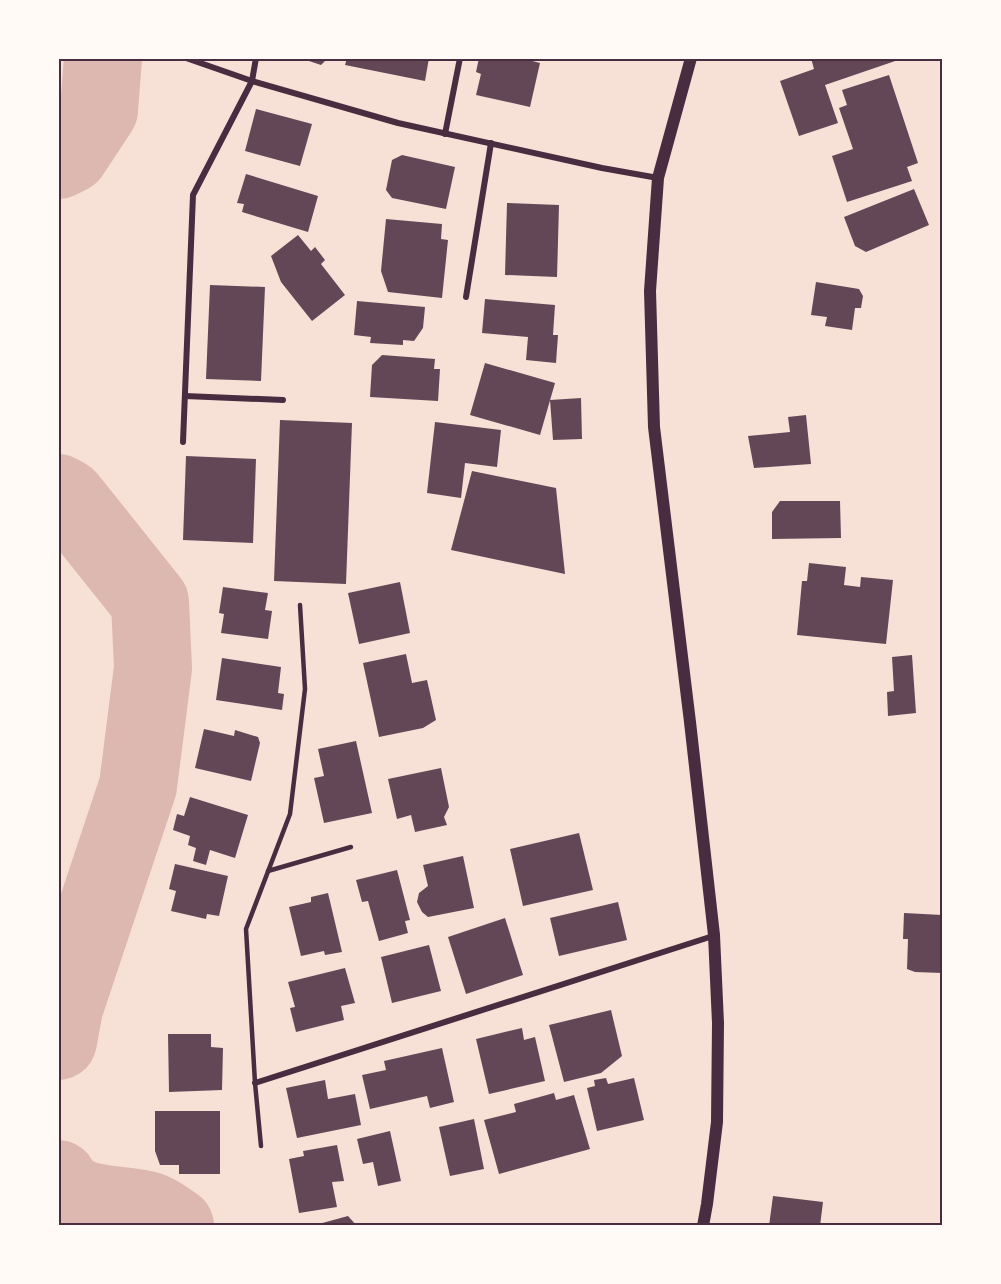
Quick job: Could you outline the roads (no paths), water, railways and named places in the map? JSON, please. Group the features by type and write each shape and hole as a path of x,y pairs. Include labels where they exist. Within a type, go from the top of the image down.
{"main road":[{"path":"691,58 658,178 650,291 654,427 714,935 718,1023 717,1122 703,1226"}],"street":[{"path":"186,58 252,81 398,123 602,168 658,178"},
{"path":"183,442 193,195 252,81 256,58"},
{"path":"445,134 460,58"},
{"path":"466,297 491,143"},
{"path":"185,396 284,400"},
{"path":"255,1083 714,935"}],"lane":[{"path":"261,1146 246,929 290,814 305,688 300,605"},
{"path":"268,871 351,847"}],"waterway":[{"path":"58,160 70,154 99,110 103,58"},
{"path":"58,493 67,498 150,602 153,668 138,786 64,1008 58,1041"},
{"path":"58,1179 75,1196 100,1203 150,1211 175,1226"}]}
